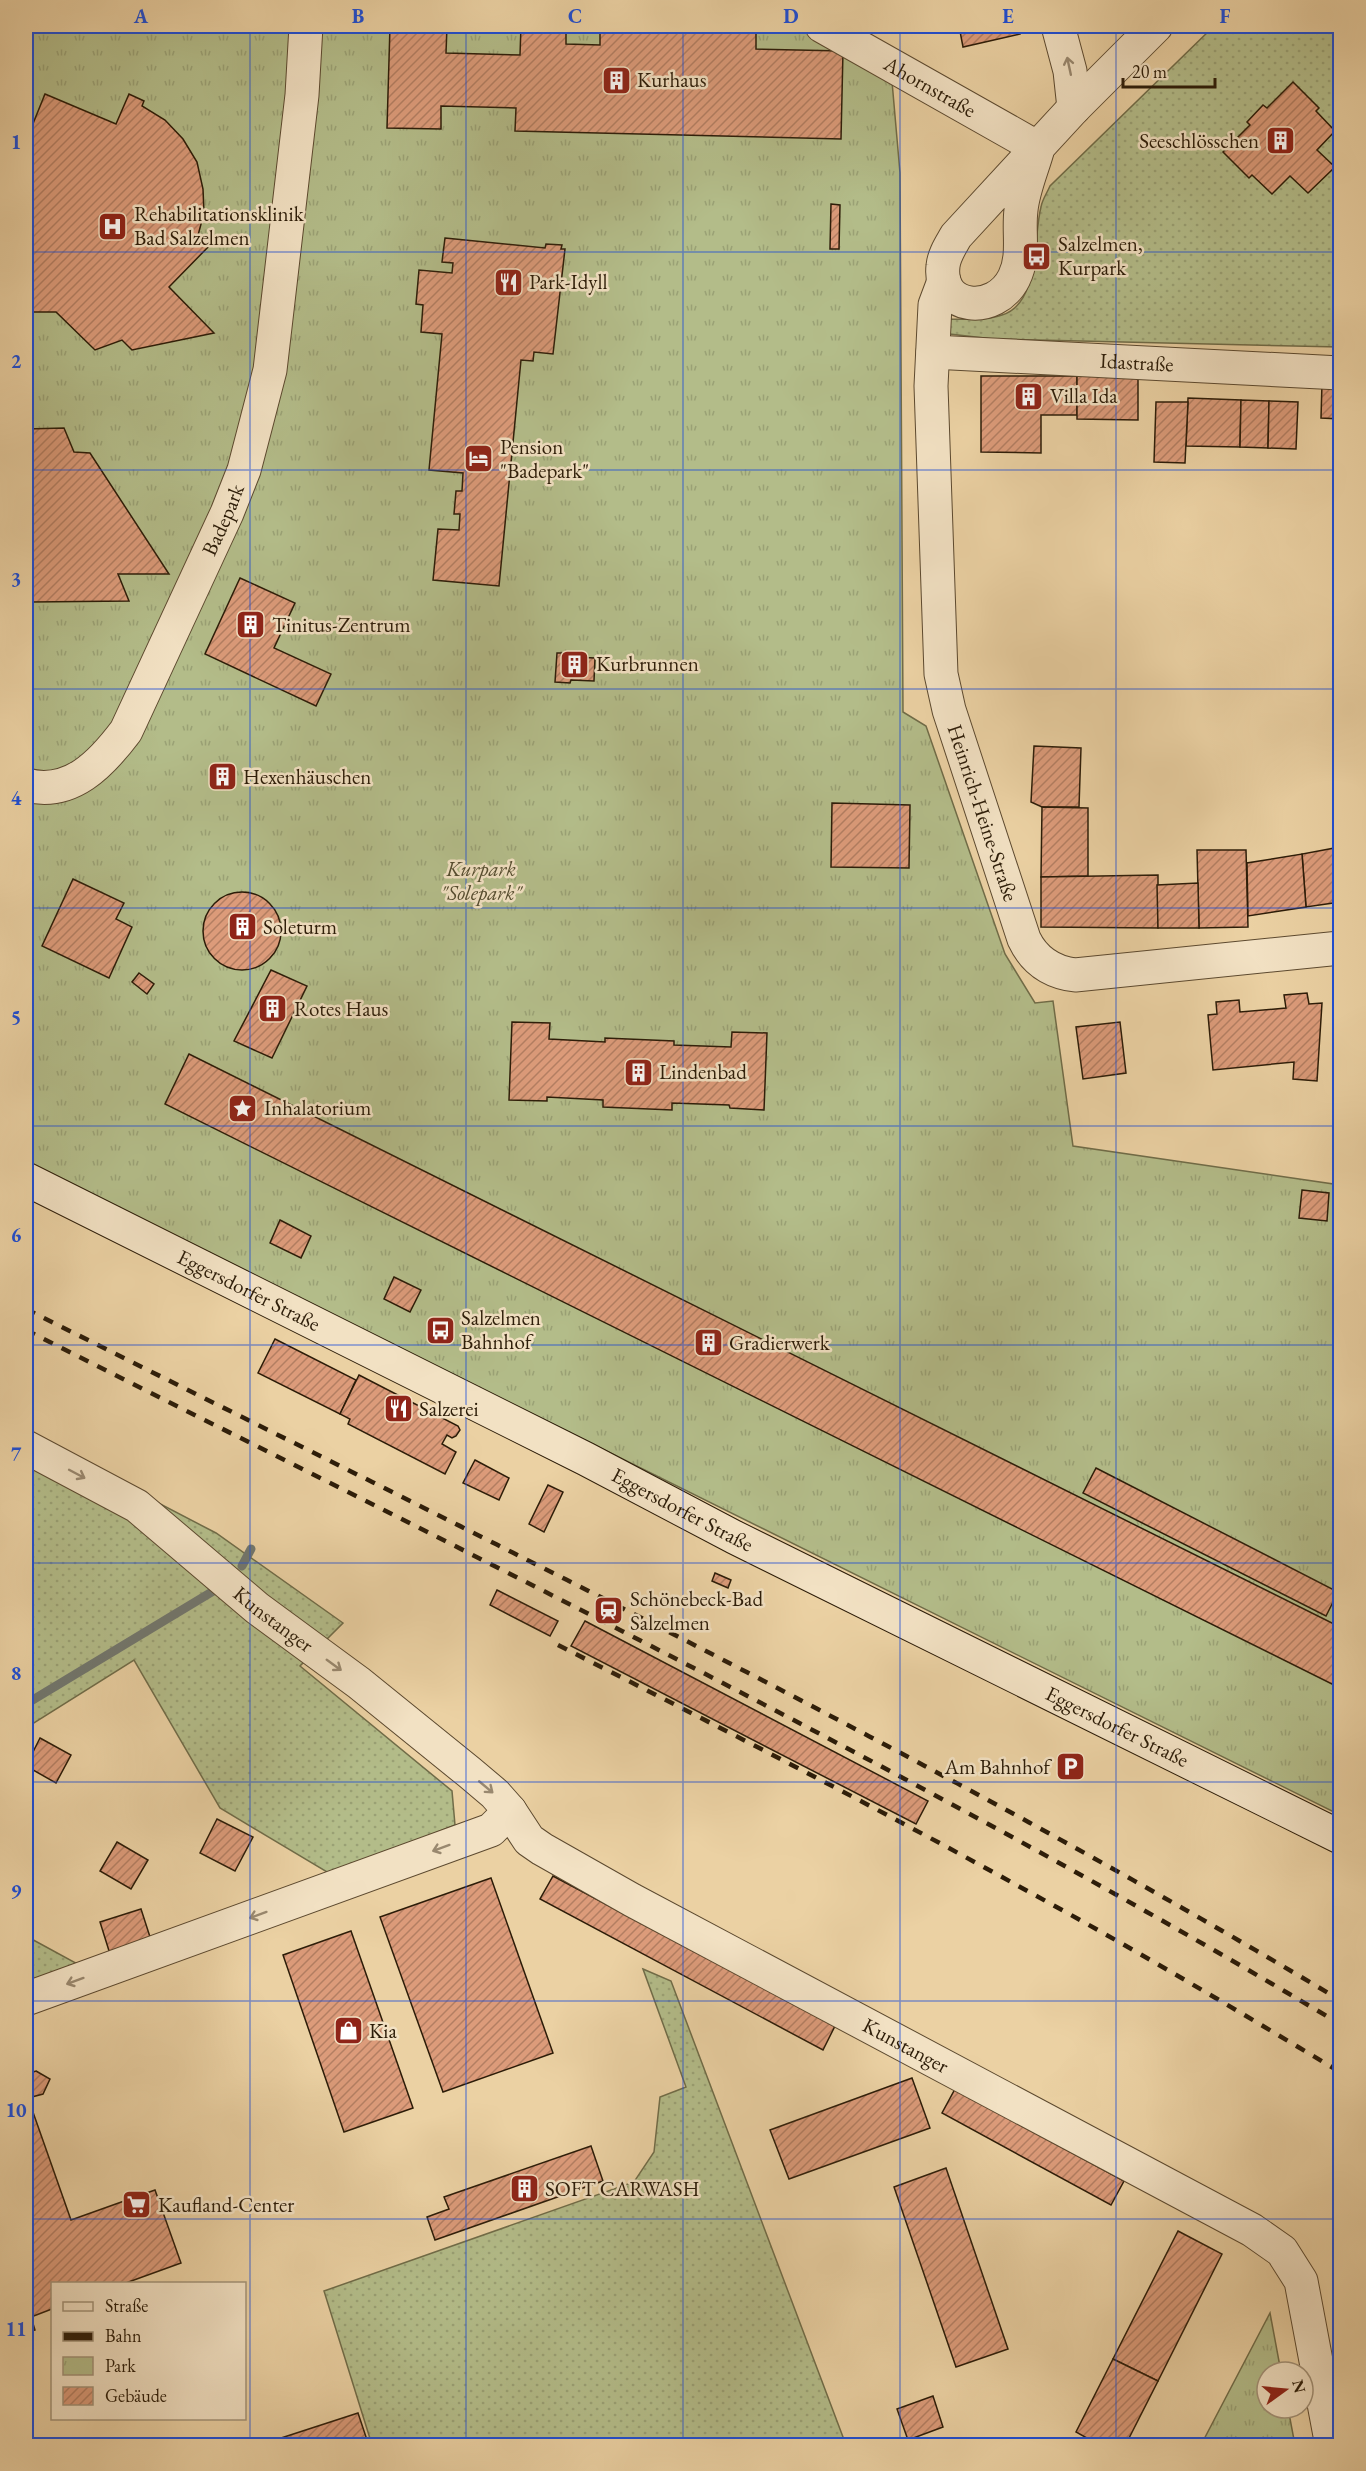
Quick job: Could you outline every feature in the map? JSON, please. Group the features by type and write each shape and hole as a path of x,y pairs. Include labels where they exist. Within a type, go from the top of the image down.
{"street":[{"name":"Badepark","path":"26,785 34,787 60,784 84,775 104,759 126,731 227,513 243,470 270,370 302,95 306,26"},
{"name":"Ahornstraße","path":"822,26 1038,148"},
{"path":"1058,26 1070,71 1074,108"},
{"name":"Heinrich-Heine-Straße","path":"1156,26 1074,108 956,236 945,258 944,281 935,305 931,386 941,674 949,710 1023,939 1030,953 1045,965 1061,973 1075,975 1341,948"},
{"path":"944,281 950,292 962,301 975,304 999,297 1015,277 1021,252 1020,209 1038,148"},
{"name":"Idastraße","path":"933,352 1341,374"},
{"name":"Eggersdorfer Straße","path":"26,1179 735,1537 1341,1837"},
{"name":"Kunstanger","path":"26,1447 137,1506 257,1608 359,1683 495,1794 510,1811 529,1840 632,1900 1252,2230 1282,2251 1301,2281 1332,2445"},
{"path":"26,1998 491,1830 510,1811"}],"green space":[{"name":"Kurpark \"Solepark\"","path":"26,26 818,26 891,70 900,173 903,712 926,726 1005,954 1035,1003 1053,1001 1073,1146 1340,1185 1340,1815 26,1163"},
{"path":"1214,26 1340,26 1340,347 993,339 941,333 942,319 988,318 1002,315 1014,308 1023,298 1033,268 1042,204 1050,186"},
{"path":"26,1434 216,1533 343,1623 300,1666 452,1791 455,1825 332,1875 220,1808 134,1660 26,1728"},
{"path":"26,1936 85,1968 26,1989"},
{"path":"643,1969 671,1981 846,2445 372,2445 324,2291 634,2182 654,2152 660,2097 686,2087"},
{"path":"1270,2313 1279,2360 1255,2360 1255,2420 1290,2420 1295,2445 1201,2445"}],"building":[{"name":"Kurhaus","path":"390,26 447,26 446,53 520,55 521,26 566,26 566,44 600,45 600,26 756,26 756,49 843,51 841,139 515,131 516,108 441,106 441,129 387,128"},
{"path":"959,26 1017,26 1020,34 963,47"},
{"name":"Seeschlösschen","path":"1293,82 1319,108 1316,111 1335,131 1317,150 1335,167 1308,193 1290,176 1272,194 1252,175 1249,178 1223,152 1250,125 1247,122 1263,105 1267,108"},
{"name":"Rehabilitationsklinik Bad Salzelmen","path":"45,94 116,124 129,94 144,101 142,106 165,120 183,139 197,162 203,189 204,213 197,239 211,244 169,287 214,333 132,350 122,340 95,350 56,312 26,312 26,141"},
{"path":"831,204 840,205 839,249 830,249"},
{"path":"445,238 545,248 546,244 562,245 561,249 565,249 553,354 534,352 533,361 521,360 499,586 433,580 438,529 459,530 460,514 454,514 456,491 462,491 463,473 429,470 442,334 421,332 423,305 416,304 419,270 452,273 453,263 442,262"},
{"name":"Villa Ida","path":"981,376 1077,376 1077,415 1041,415 1041,453 981,452"},
{"path":"1077,376 1138,376 1138,420 1077,419"},
{"path":"1322,383 1340,383 1340,419 1321,418"},
{"path":"1188,398 1241,400 1240,447 1186,446"},
{"path":"1241,400 1269,401 1268,448 1240,447"},
{"path":"1269,401 1298,402 1296,449 1268,448"},
{"path":"1156,402 1188,402 1185,463 1154,462"},
{"path":"64,428 74,452 90,453 169,574 118,574 129,601 31,602 30,591 26,589 26,429"},
{"name":"Tinitus-Zentrum","path":"240,578 295,603 274,648 331,674 316,706 205,654"},
{"name":"Kurbrunnen","path":"557,653 573,653 573,657 595,658 594,681 555,682"},
{"path":"1034,746 1081,748 1079,807 1042,807 1031,802"},
{"name":"Hexenhäuschen","path":"218,767 232,773 225,787 212,781"},
{"path":"832,803 910,805 909,868 831,867"},
{"path":"1042,807 1088,808 1088,876 1041,877"},
{"path":"1340,847 1340,902 1306,907 1302,854"},
{"path":"1197,850 1246,850 1248,927 1199,928"},
{"path":"1302,854 1306,907 1248,916 1247,863"},
{"path":"1158,875 1158,928 1041,927 1041,877"},
{"path":"73,879 124,903 116,919 132,927 109,978 42,946"},
{"path":"1198,883 1199,928 1158,928 1157,885"},
{"name":"Soleturm","path":"242,892 257,895 270,903 278,916 281,931 278,946 270,959 257,967 242,970 227,967 214,959 206,946 203,931 206,916 214,903 227,895"},
{"name":"Rotes Haus","path":"271,970 307,986 272,1058 234,1041"},
{"path":"139,973 154,984 147,994 132,982"},
{"path":"1307,993 1309,1004 1322,1003 1317,1081 1293,1079 1294,1062 1213,1070 1208,1015 1217,1014 1216,1002 1239,1000 1240,1012 1286,1008 1284,995"},
{"name":"Lindenbad","path":"512,1022 550,1023 549,1039 605,1042 605,1038 674,1041 674,1045 731,1047 732,1032 767,1033 764,1110 730,1108 729,1105 672,1103 672,1110 603,1107 603,1100 547,1097 547,1101 509,1100"},
{"path":"1120,1022 1126,1073 1083,1079 1076,1027"},
{"name":"Gradierwerk","path":"189,1054 1340,1627 1340,1688 165,1104"},
{"path":"1302,1190 1329,1193 1327,1221 1299,1218"},
{"path":"280,1220 311,1236 301,1258 270,1243"},
{"path":"394,1277 421,1290 410,1312 384,1299"},
{"path":"275,1339 356,1380 340,1414 258,1373"},
{"path":"359,1375 458,1426 460,1430 456,1436 452,1438 447,1435 442,1444 456,1452 445,1474 348,1424 350,1419 340,1414"},
{"path":"475,1460 509,1478 499,1500 463,1483"},
{"path":"1096,1468 1338,1592 1326,1616 1083,1493"},
{"path":"548,1485 563,1492 544,1532 529,1524"},
{"path":"715,1573 731,1580 728,1588 712,1581"},
{"path":"497,1590 558,1621 550,1636 490,1605"},
{"path":"585,1621 928,1801 916,1824 571,1646"},
{"path":"40,1738 71,1755 56,1783 26,1766"},
{"path":"217,1819 253,1837 235,1871 200,1853"},
{"path":"117,1842 148,1860 131,1889 100,1871"},
{"path":"553,1876 835,2026 823,2050 540,1899"},
{"path":"491,1878 553,2053 443,2092 380,1917"},
{"path":"141,1909 151,1940 110,1954 100,1922"},
{"name":"Kia","path":"351,1931 413,2108 344,2132 283,1955"},
{"name":"Kaufland-Center","path":"36,2071 50,2079 43,2094 28,2098 71,2220 155,2190 181,2263 129,2282 51,2282 51,2309 31,2317 35,2330 26,2333 26,2074"},
{"path":"912,2078 930,2128 789,2179 770,2130"},
{"path":"955,2089 1124,2181 1111,2205 942,2113"},
{"name":"SOFT CARWASH","path":"591,2146 603,2181 435,2240 427,2217 449,2209 444,2197"},
{"path":"946,2168 1008,2349 956,2367 894,2187"},
{"path":"1178,2231 1222,2254 1158,2381 1113,2359"},
{"path":"1113,2359 1158,2381 1125,2446 1101,2446 1076,2432"},
{"path":"933,2396 943,2427 908,2440 897,2409"},
{"path":"358,2413 369,2446 259,2446 278,2439"}],"waterway":[{"path":"242,1566 251,1549"},
{"path":"26,1704 215,1590"}],"railway":[{"path":"26,1309 524,1558 854,1728 1180,1906 1340,2000"},
{"path":"26,1330 524,1581 854,1752 1018,1840 1340,2024"},
{"path":"558,1645 973,1861 1148,1959 1340,2072"}],"place":[{"name":"Kurhaus","path":"616,80"},
{"name":"Seeschlösschen","path":"1280,141"},
{"name":"Rehabilitationsklinik Bad Salzelmen","path":"113,226"},
{"name":"Salzelmen, Kurpark","path":"1037,256"},
{"name":"Park-Idyll","path":"508,282"},
{"name":"Villa Ida","path":"1029,396"},
{"name":"Pension \"Badepark\"","path":"479,459"},
{"name":"Tinitus-Zentrum","path":"251,625"},
{"name":"Kurbrunnen","path":"575,664"},
{"name":"Hexenhäuschen","path":"222,777"},
{"name":"Soleturm","path":"242,927"},
{"name":"Rotes Haus","path":"273,1009"},
{"name":"Lindenbad","path":"638,1072"},
{"name":"Inhalatorium","path":"243,1108"},
{"name":"Salzelmen Bahnhof","path":"440,1330"},
{"name":"Gradierwerk","path":"708,1343"},
{"name":"Salzerei","path":"398,1409"},
{"name":"Schönebeck-Bad Salzelmen","path":"609,1611"},
{"name":"Am Bahnhof","path":"1071,1767"},
{"name":"Kia","path":"348,2031"},
{"name":"SOFT CARWASH","path":"524,2189"},
{"name":"Kaufland-Center","path":"137,2205"}]}
